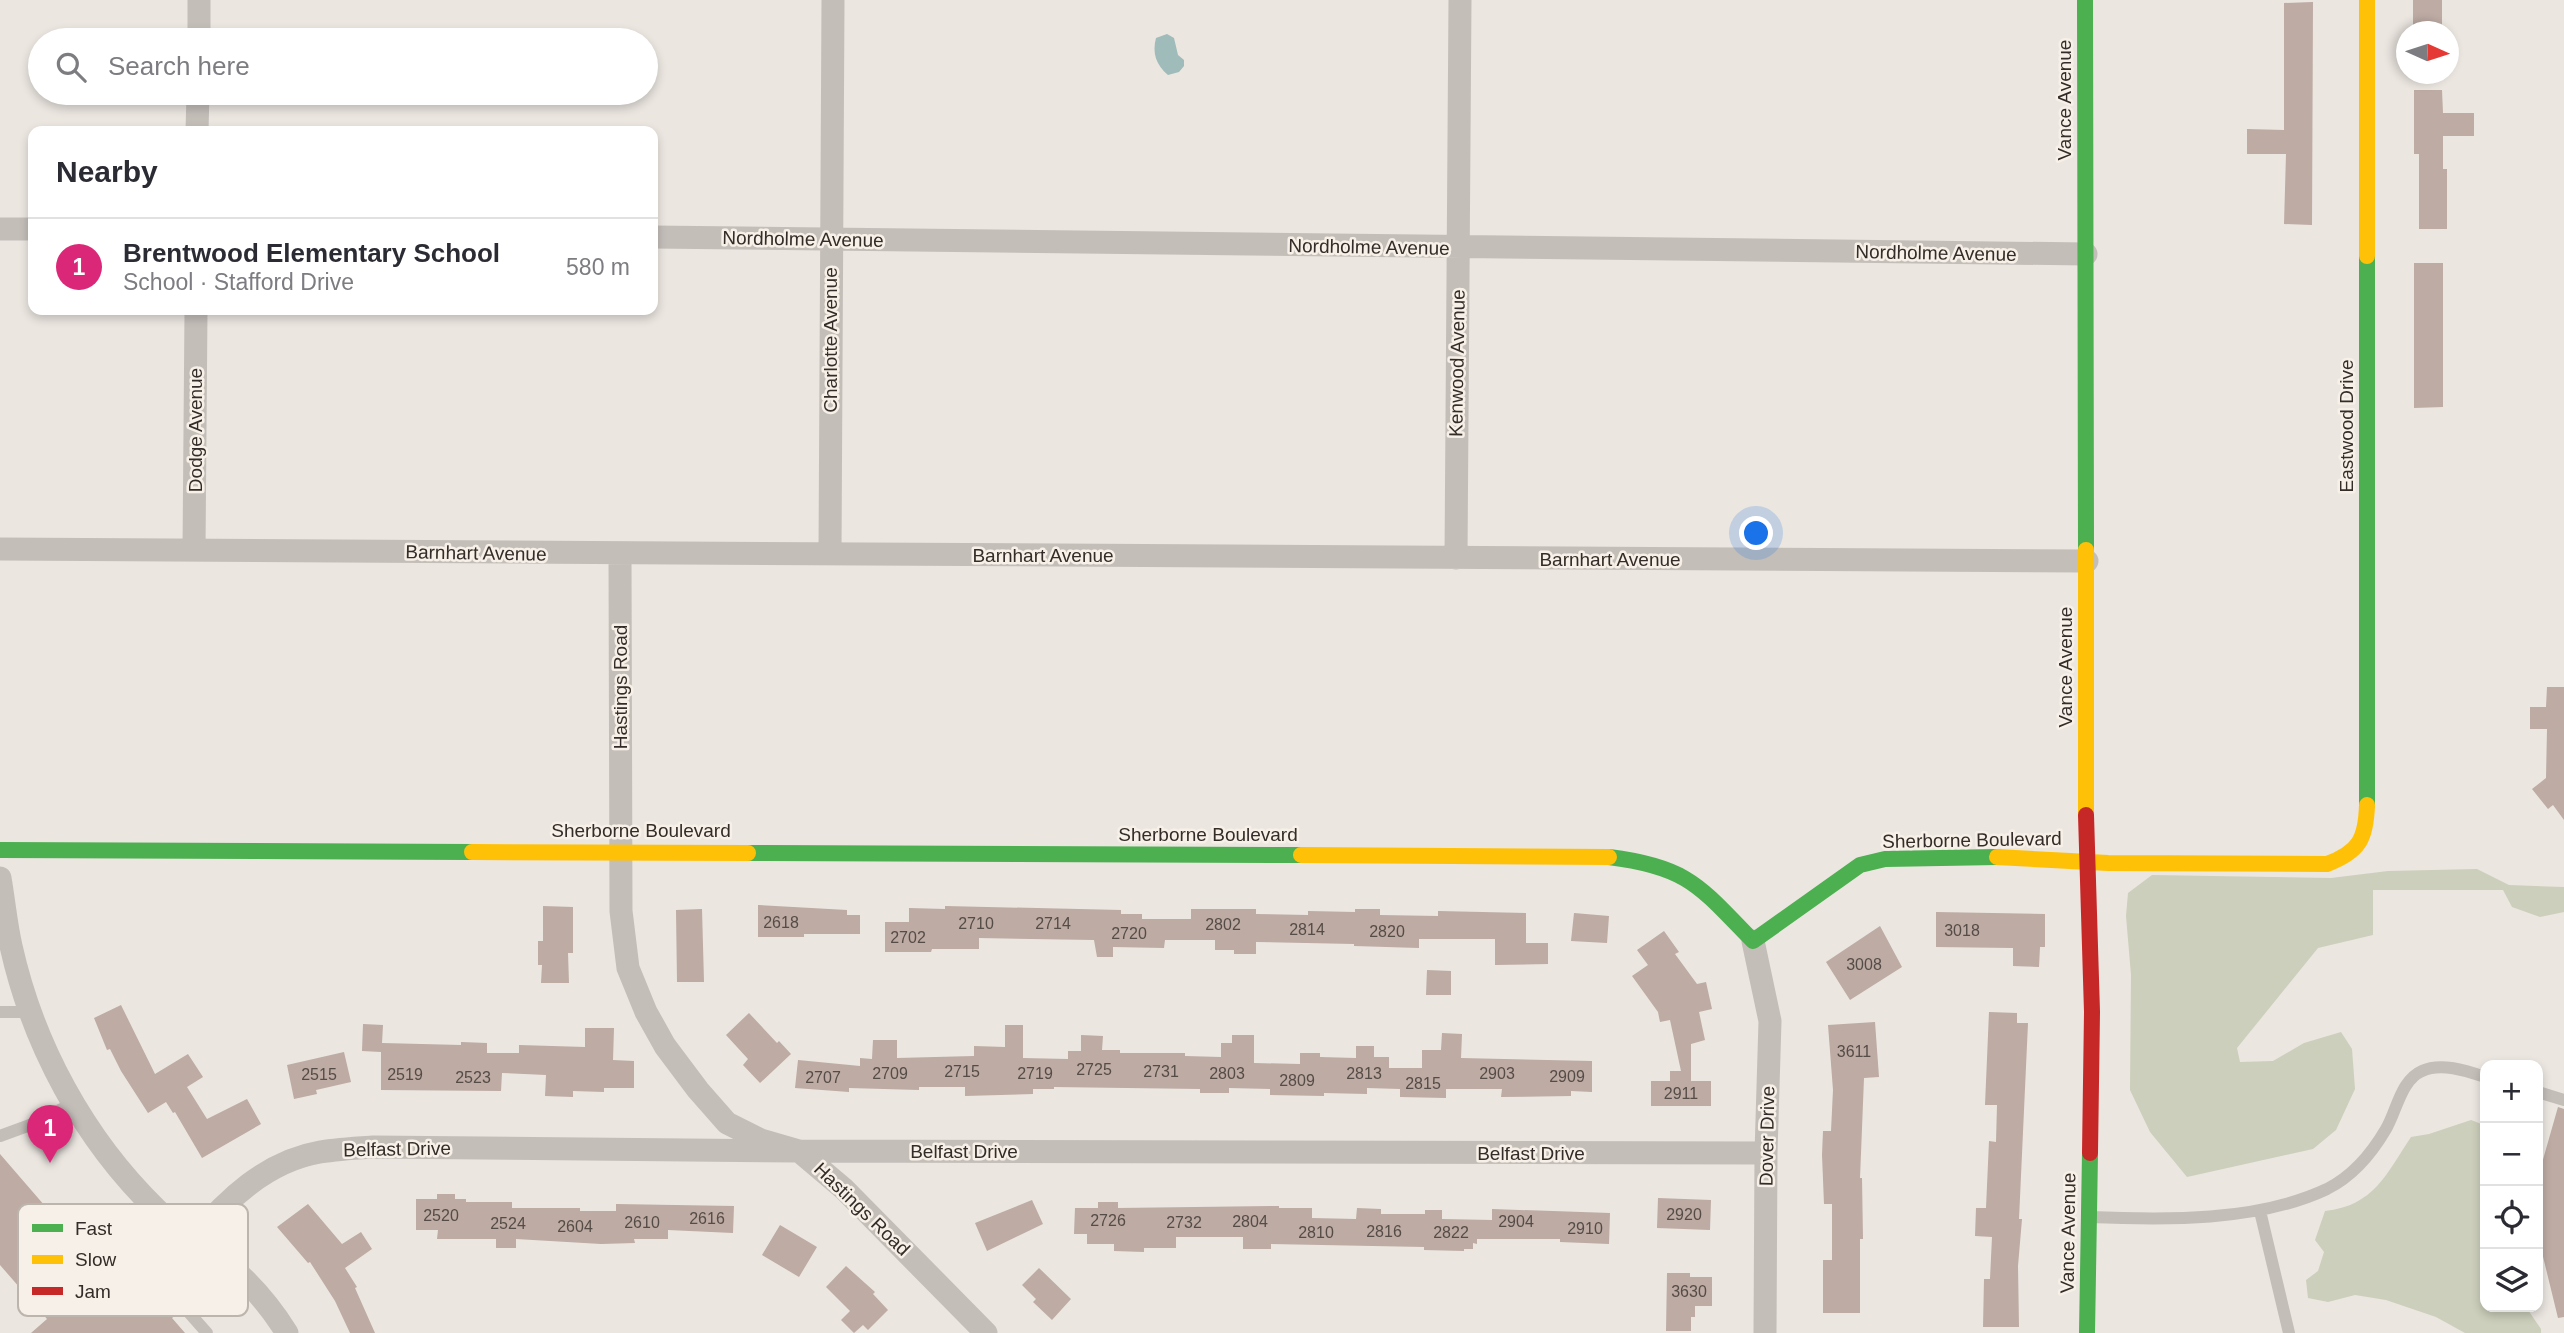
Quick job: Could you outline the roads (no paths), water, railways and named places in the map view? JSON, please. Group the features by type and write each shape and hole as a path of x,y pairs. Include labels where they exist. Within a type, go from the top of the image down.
{"street":[{"path":"199,0 199,28"},
{"name":"Charlotte Avenue","path":"831,553 833,0"},
{"name":"Kenwood Avenue","path":"1456,558 1460,0"},
{"name":"Vance Avenue","path":"2085,0 2086,861 2092,1012 2087,1333"},
{"name":"Eastwood Drive","path":"2356,849 2363,838 2367,819 2369,741 2365,192 2367,0"},
{"path":"197,126 198,105"},
{"path":"0,229 28,229"},
{"name":"Nordholme Avenue","path":"658,237 2086,254"},
{"name":"Dodge Avenue","path":"194,550 196,315"},
{"name":"Barnhart Avenue","path":"0,550 2087,561"},
{"name":"Hastings Road","path":"620,554 621,911 628,968 646,1012 665,1046 698,1090 727,1122 761,1140 799,1151 844,1189 986,1333"},
{"name":"Sherborne Boulevard","path":"0,850 1602,856 1637,860 1664,867 1694,883 1753,941 1860,865 1885,859 2022,857 2086,861 2328,864 2346,858 2356,849"},
{"path":"0,878 11,946 30,1012 44,1047 73,1103 96,1137 152,1204"},
{"name":"Dover Drive","path":"1753,941 1770,1021 1765,1333"},
{"name":"Belfast Drive","path":"227,1204 238,1192 265,1173 318,1152 373,1147 799,1151 1766,1153"},
{"path":"248,1284 275,1313 287,1333"}],"lane":[{"path":"0,1013 30,1012"},
{"path":"2089,1217 2140,1219 2260,1211 2327,1188 2346,1177 2364,1161 2388,1127 2405,1087 2420,1071 2447,1068 2480,1076"},
{"path":"2543,1094 2564,1100"},
{"path":"0,1136 30,1125 73,1103"},
{"path":"2260,1211 2289,1333"},
{"path":"192,1316 208,1333"}],"water":[{"path":"1167,34 1174,38 1178,55 1184,60 1184,66 1179,72 1168,75 1160,67 1154,49 1156,38"}],"place":[{"name":"Brentwood Elementary School","path":"50,1163"}]}
